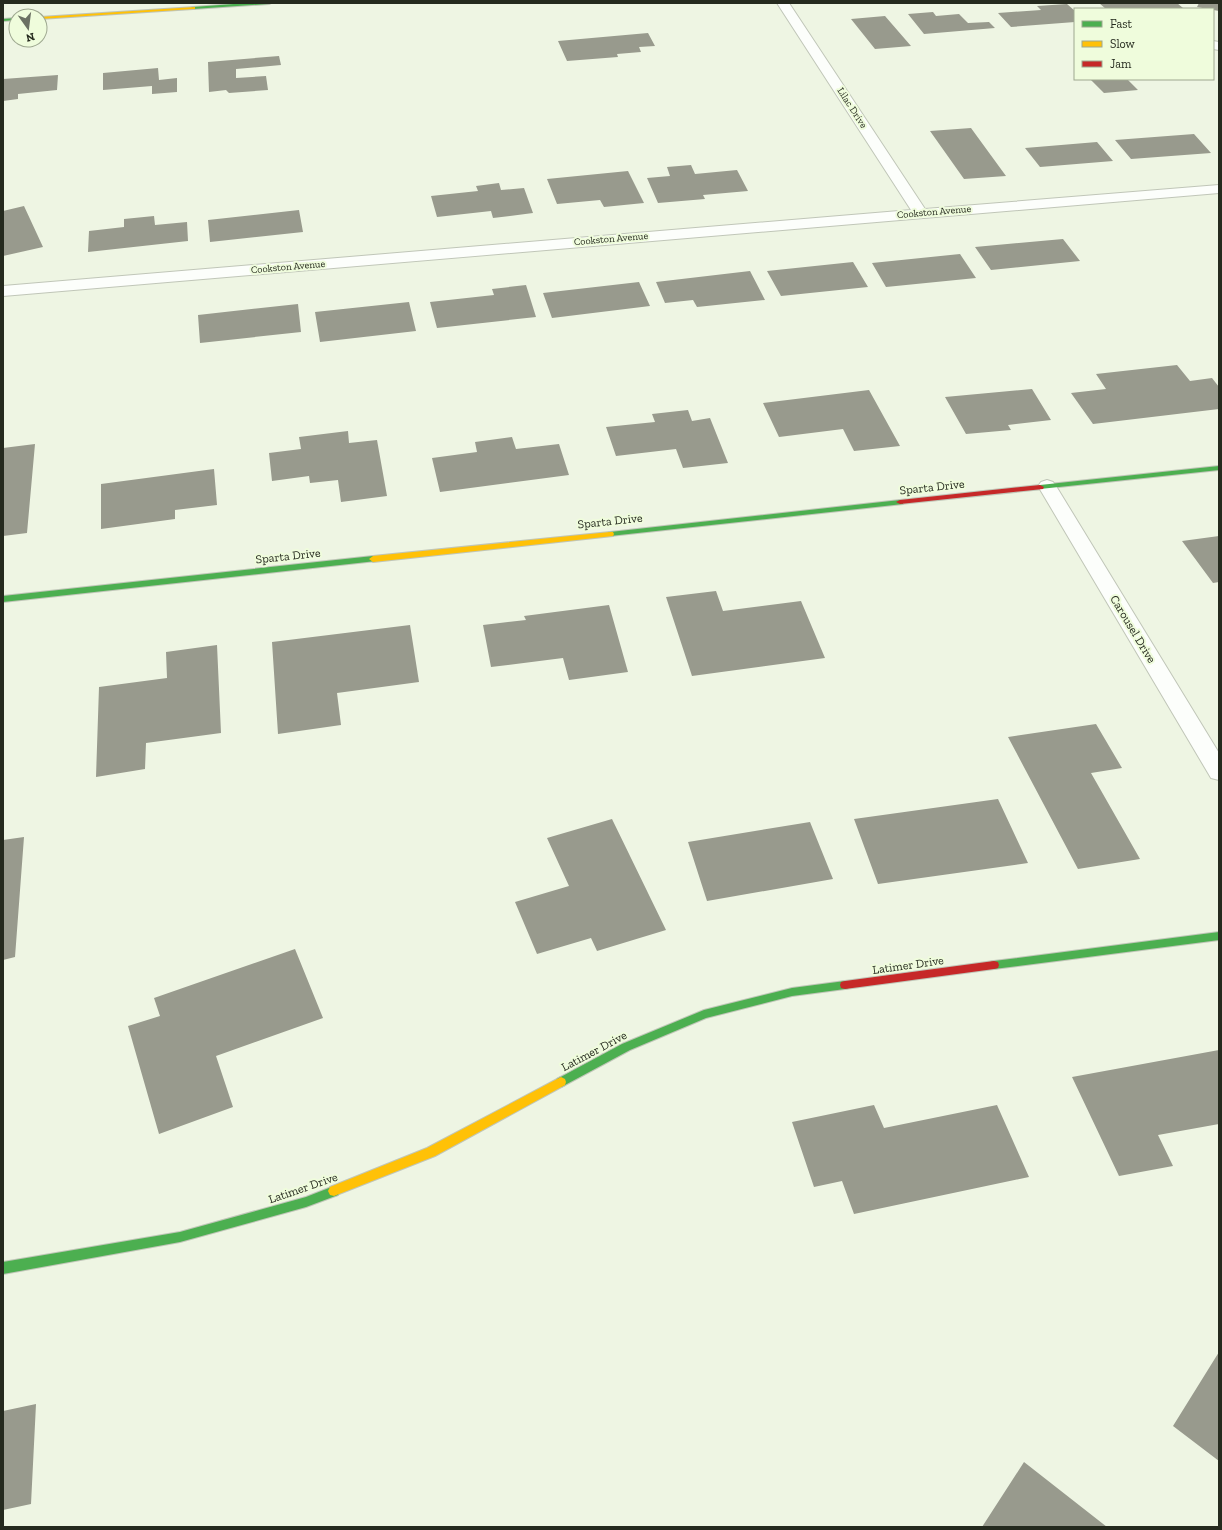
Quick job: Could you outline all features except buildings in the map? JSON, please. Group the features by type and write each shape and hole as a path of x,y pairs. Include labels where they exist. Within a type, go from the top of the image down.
{"street":[{"path":"48,17 269,3"},
{"name":"Lilac Drive","path":"784,3 920,213"},
{"name":"Cookston Avenue","path":"3,291 1219,189"},
{"name":"Sparta Drive","path":"3,599 1219,468"},
{"name":"Carousel Drive","path":"1047,486 1219,772"},
{"name":"Latimer Drive","path":"3,1268 180,1237 306,1202 431,1152 626,1047 704,1014 792,992 1219,936"}],"traffic: fast":[{"path":"193,8 269,3"},
{"path":"3,20 8,20"},
{"path":"1040,487 1219,468"},
{"path":"610,534 900,502"},
{"path":"3,599 373,559"},
{"path":"994,965 1219,936"},
{"path":"561,1082 626,1047 704,1014 792,992 845,985"},
{"path":"3,1268 180,1237 306,1202 334,1191"}],"traffic: slow":[{"path":"48,17 193,8"},
{"path":"373,559 610,534"},
{"path":"334,1191 431,1152 561,1082"}],"traffic: jam":[{"path":"900,502 1040,487"},
{"path":"845,985 994,965"}]}
